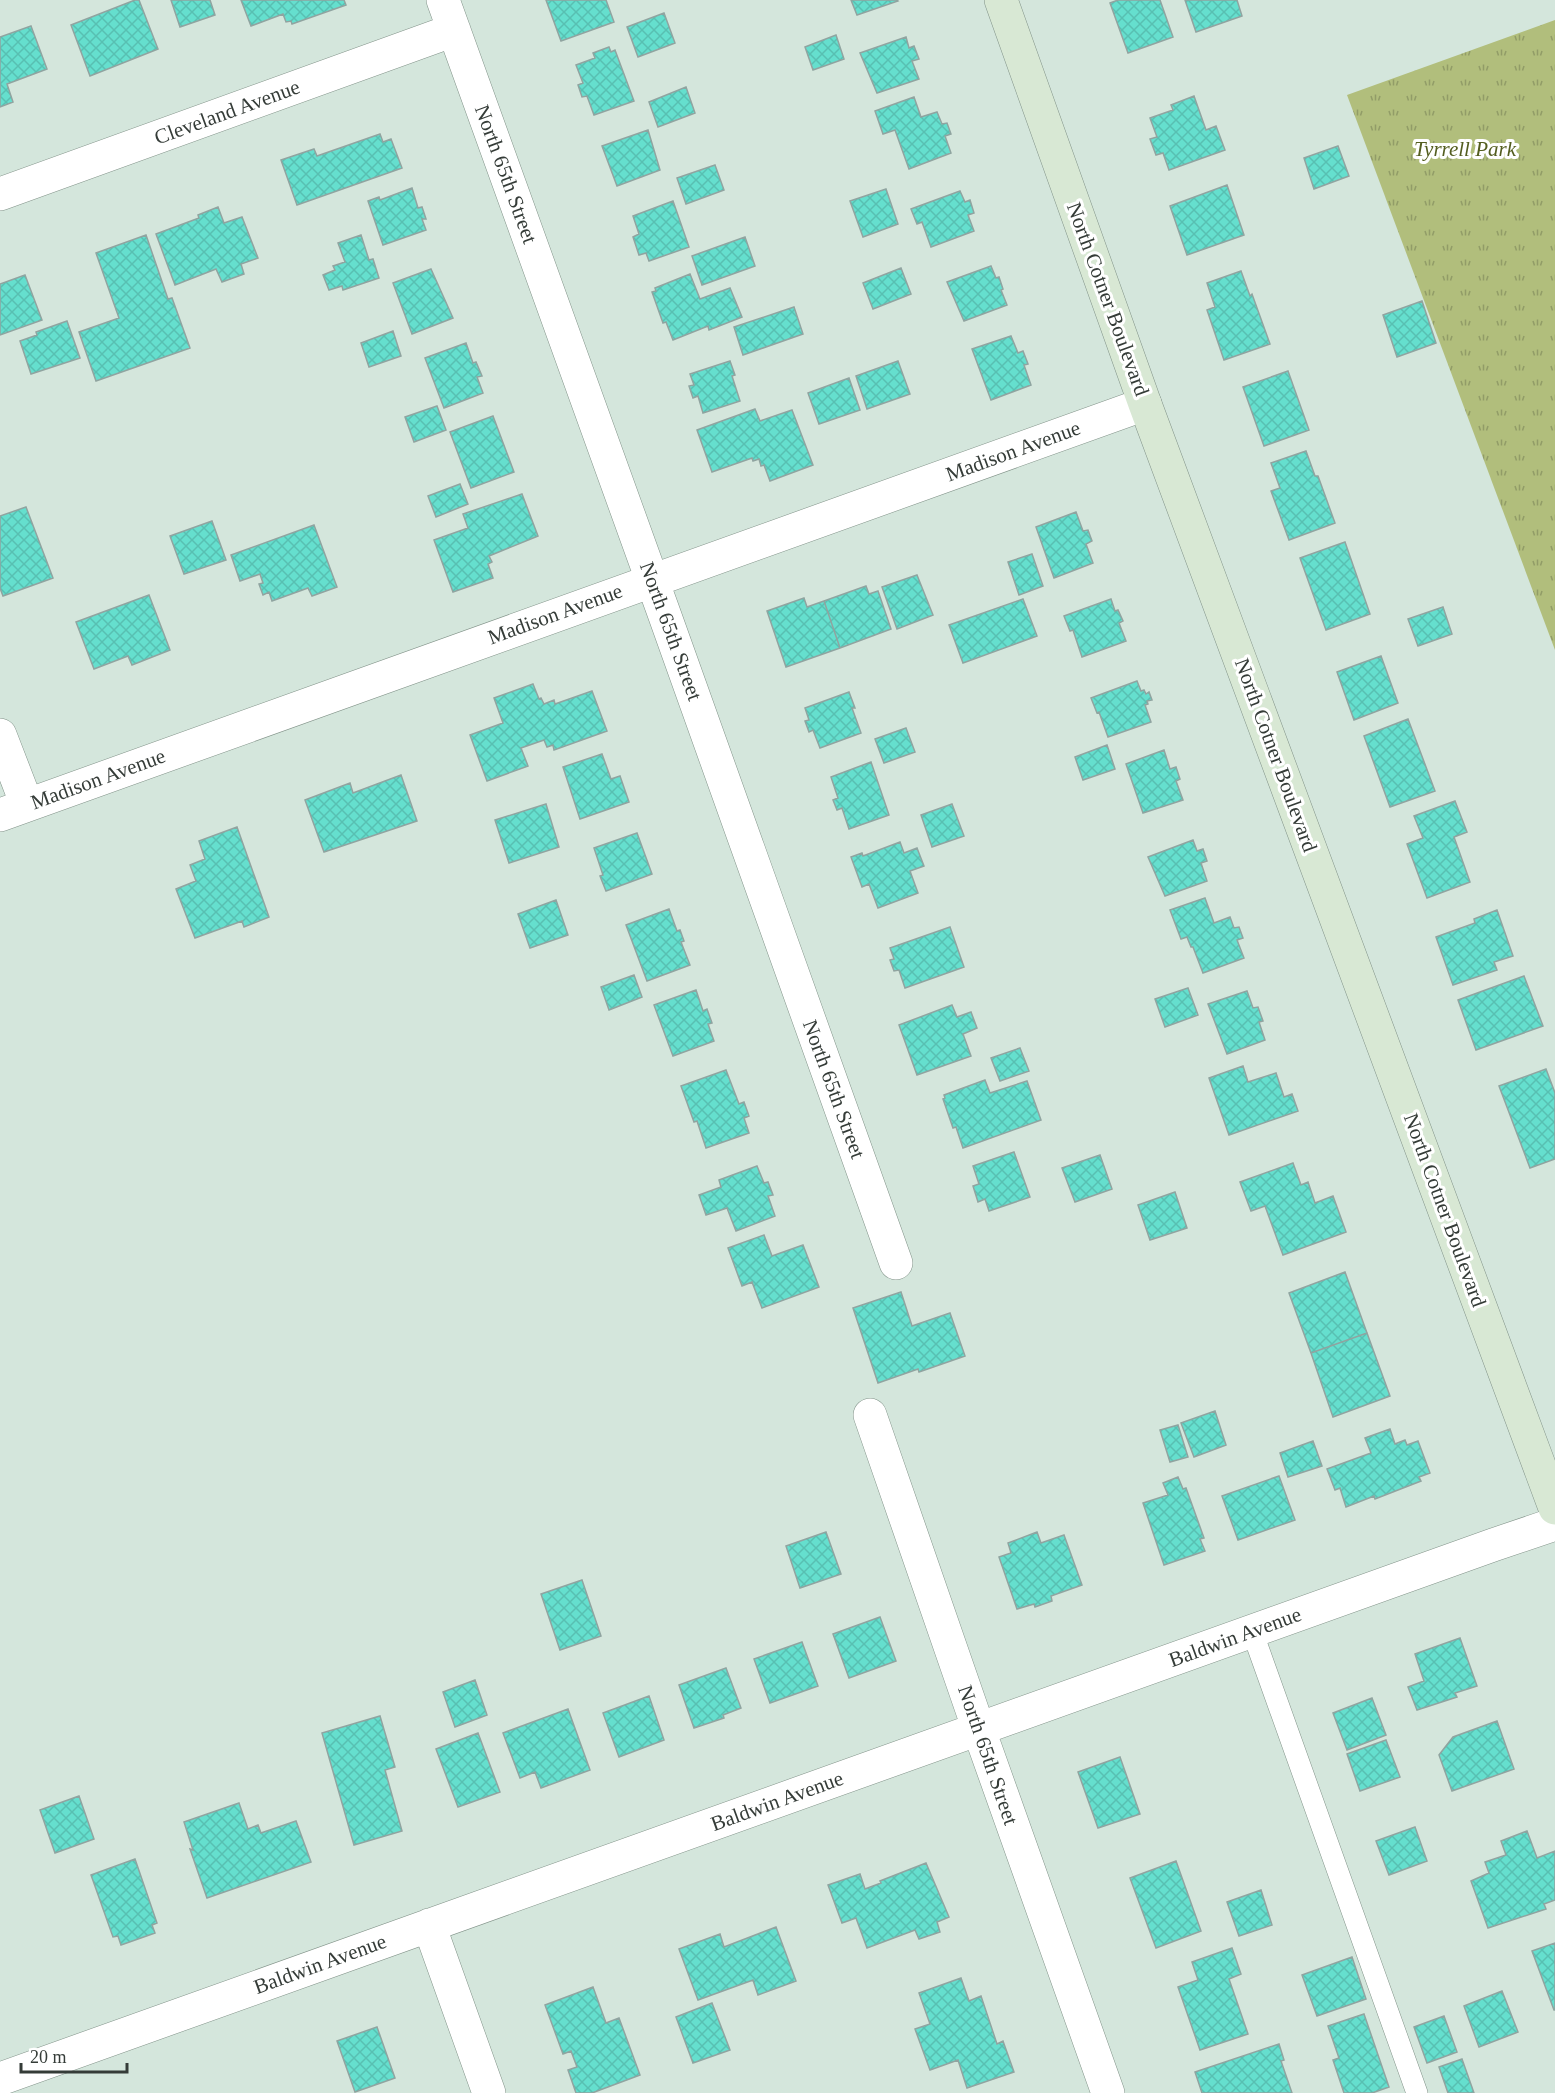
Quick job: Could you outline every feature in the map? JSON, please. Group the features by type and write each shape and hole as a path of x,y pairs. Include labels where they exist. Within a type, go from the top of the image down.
{"main road":[{"name":"North Cotner Boulevard","path":"1001,0 1145,404 1555,1508"}],"street":[{"name":"Cleveland Avenue","path":"0,194 448,15"},
{"name":"North 65th Street","path":"448,15 896,1263"},
{"name":"Madison Avenue","path":"13,810 1145,404"},
{"path":"0,735 13,810"},
{"name":"North 65th Street","path":"870,1415 1108,2093"},
{"name":"Baldwin Avenue","path":"0,2079 1555,1524"},
{"path":"429,1925 489,2093"}],"lane":[{"path":"1252,1631 1417,2093"}],"green space":[{"name":"Tyrrell Park","path":"1555,20 1555,650 1347,95"}],"building":[{"path":"139,0 158,49 90,76 71,25"},
{"path":"171,0 210,0 215,15 180,27"},
{"path":"241,0 344,0 346,5 292,24 291,21 286,22 283,14 251,26"},
{"path":"546,0 606,0 614,22 561,41"},
{"path":"851,0 897,0 898,1 857,15"},
{"path":"1118,0 1160,0 1173,37 1128,53 1110,3"},
{"path":"1185,0 1237,0 1242,16 1196,32"},
{"path":"664,13 675,43 638,57 627,27"},
{"path":"31,26 47,69 7,84 13,102 0,107 0,37"},
{"path":"836,35 844,59 813,70 805,47"},
{"path":"906,37 909,48 914,46 919,59 912,61 919,79 877,93 860,53"},
{"path":"609,47 611,52 615,50 634,101 594,115 587,96 582,97 578,85 583,83 576,65 595,58 593,53"},
{"path":"686,87 695,113 658,127 649,102"},
{"path":"1194,96 1206,130 1216,126 1225,150 1169,170 1163,153 1156,155 1150,139 1157,137 1150,118 1173,110 1171,105"},
{"path":"914,97 921,117 937,112 942,124 947,123 951,134 945,136 951,153 909,169 895,130 883,134 875,111"},
{"path":"648,130 660,170 617,186 602,146"},
{"path":"380,134 383,142 391,139 402,168 297,205 281,160 314,149 317,156"},
{"path":"1338,146 1349,176 1314,189 1304,158"},
{"path":"715,165 724,190 686,204 677,178"},
{"path":"1227,185 1244,235 1187,255 1170,206"},
{"path":"412,188 418,208 422,207 426,219 422,219 426,230 383,245 368,201 379,197 380,200"},
{"path":"886,189 898,224 863,237 850,201"},
{"path":"960,191 965,202 970,200 974,213 968,215 974,231 931,247 922,222 917,224 911,209"},
{"path":"673,201 689,247 649,261 646,253 639,255 633,237 639,234 633,216"},
{"path":"218,207 224,223 242,217 258,258 241,264 244,274 222,282 216,269 175,285 156,234 199,218 198,215"},
{"path":"146,235 168,299 172,298 190,348 96,381 79,332 119,318 96,253"},
{"path":"361,235 369,260 373,259 379,278 343,290 342,286 329,290 323,275 335,270 333,266 345,262 338,243"},
{"path":"745,237 755,266 702,285 692,256"},
{"path":"991,266 996,278 999,277 1007,305 964,321 947,282"},
{"path":"901,268 911,294 873,309 863,283"},
{"path":"431,269 453,318 412,334 393,283"},
{"path":"1241,271 1270,344 1224,360 1207,310 1215,307 1207,283"},
{"path":"690,274 700,299 730,288 742,317 709,330 708,326 673,340 666,322 663,323 652,292 656,291 655,288"},
{"path":"25,275 42,320 0,335 0,284"},
{"path":"1422,301 1436,343 1397,357 1383,315"},
{"path":"794,307 803,334 743,355 734,327"},
{"path":"67,321 80,358 31,374 20,341 37,335 36,332"},
{"path":"393,331 401,356 369,367 361,343"},
{"path":"1011,336 1018,353 1023,351 1028,364 1024,365 1031,385 991,400 972,349"},
{"path":"466,343 473,363 476,362 482,376 477,377 483,393 444,408 425,358"},
{"path":"730,361 740,401 703,413 698,396 693,398 689,386 694,385 690,374"},
{"path":"898,361 910,394 867,409 856,376"},
{"path":"1288,371 1309,430 1264,446 1243,387"},
{"path":"849,378 860,410 819,424 808,393"},
{"path":"437,406 446,430 414,442 405,417"},
{"path":"755,409 760,421 792,410 813,465 770,481 759,459 753,461 752,458 712,472 697,430"},
{"path":"493,416 514,472 471,488 450,432"},
{"path":"1306,451 1335,523 1289,540 1271,491 1280,488 1271,463"},
{"path":"460,484 468,504 436,517 428,496"},
{"path":"522,494 538,536 489,556 492,562 488,564 493,578 453,592 434,540 468,528 463,514"},
{"path":"26,507 53,578 3,596 0,588 0,516"},
{"path":"1076,512 1083,531 1088,530 1092,541 1086,544 1093,563 1054,578 1036,527"},
{"path":"212,521 226,560 184,574 170,536"},
{"path":"314,525 337,587 312,596 308,588 272,601 269,592 263,595 259,584 263,583 260,574 240,581 231,555"},
{"path":"1345,542 1370,614 1326,630 1300,558"},
{"path":"1032,554 1043,586 1019,595 1008,562"},
{"path":"917,575 933,615 897,629 882,587"},
{"path":"866,586 869,594 878,591 891,629 840,648 824,601"},
{"path":"149,595 170,650 132,665 128,656 94,669 76,622"},
{"path":"804,598 807,607 824,601 840,648 786,667 767,611"},
{"path":"1023,599 1037,636 963,663 949,625"},
{"path":"1111,599 1115,611 1118,610 1123,621 1119,623 1126,641 1082,657 1073,630 1070,631 1064,616"},
{"path":"1443,607 1452,634 1418,646 1408,619"},
{"path":"1381,656 1398,703 1354,720 1337,672"},
{"path":"1137,681 1141,691 1144,690 1146,694 1149,692 1152,700 1147,701 1148,704 1145,705 1151,722 1108,737 1091,698"},
{"path":"533,684 539,699 541,698 544,704 554,700 555,704 592,691 607,731 554,750 553,745 547,747 544,740 521,748 528,766 487,781 470,735 503,723 494,698"},
{"path":"849,692 861,733 820,748 813,730 809,732 805,721 809,720 805,708"},
{"path":"1408,719 1435,791 1390,807 1364,736"},
{"path":"906,728 915,752 884,763 875,739"},
{"path":"1107,745 1115,769 1083,780 1075,757"},
{"path":"1164,750 1170,769 1176,767 1180,779 1176,781 1183,800 1143,813 1126,764"},
{"path":"602,754 611,779 620,776 629,802 580,819 563,767"},
{"path":"871,762 889,815 849,829 842,808 837,810 833,800 838,798 831,777"},
{"path":"401,775 417,821 324,852 305,800 350,783 353,793"},
{"path":"1455,801 1467,832 1454,837 1470,882 1427,898 1407,844 1423,838 1414,816"},
{"path":"546,804 559,847 509,863 495,820"},
{"path":"952,804 964,836 932,847 921,815"},
{"path":"237,827 269,917 244,927 242,921 195,938 176,889 196,881 190,865 205,859 199,841"},
{"path":"637,833 652,874 606,891 594,848"},
{"path":"1193,840 1197,851 1203,849 1207,861 1201,863 1207,881 1165,896 1148,857"},
{"path":"900,842 904,853 917,848 924,866 910,871 918,893 878,908 869,884 862,887 851,857 862,853 863,856"},
{"path":"1205,898 1214,923 1230,917 1234,928 1239,927 1243,938 1237,940 1244,958 1203,973 1187,937 1181,939 1170,910"},
{"path":"556,900 568,935 530,948 518,914"},
{"path":"669,909 677,931 680,930 684,941 681,942 690,965 647,981 626,925"},
{"path":"1497,910 1513,956 1494,962 1497,970 1453,985 1436,937 1475,923 1474,919"},
{"path":"950,927 964,967 905,988 899,970 894,971 890,960 894,959 890,948"},
{"path":"634,975 642,997 609,1010 601,987"},
{"path":"1524,976 1543,1026 1476,1050 1458,1000"},
{"path":"1188,988 1198,1015 1165,1027 1155,999"},
{"path":"696,990 703,1011 707,1009 712,1023 708,1024 714,1041 673,1056 654,1005"},
{"path":"1247,991 1253,1008 1258,1007 1263,1021 1259,1022 1265,1040 1227,1054 1208,1004"},
{"path":"952,1005 957,1017 971,1012 977,1028 963,1034 971,1056 917,1075 899,1025"},
{"path":"1020,1048 1029,1071 1000,1081 991,1058"},
{"path":"1243,1066 1248,1082 1276,1073 1284,1097 1292,1094 1298,1111 1229,1135 1209,1078"},
{"path":"1546,1069 1555,1093 1555,1159 1530,1168 1499,1086"},
{"path":"726,1070 739,1104 744,1102 749,1116 744,1118 749,1133 706,1148 681,1086"},
{"path":"985,1080 990,1093 1027,1081 1041,1120 963,1148 956,1127 953,1128 943,1099 944,1095"},
{"path":"1014,1152 1030,1197 989,1211 985,1199 978,1202 973,1186 979,1184 973,1166"},
{"path":"1100,1155 1112,1189 1075,1202 1062,1168"},
{"path":"1293,1163 1301,1185 1308,1182 1315,1203 1333,1196 1346,1232 1283,1255 1265,1206 1251,1211 1240,1182"},
{"path":"757,1166 764,1183 768,1182 773,1195 768,1196 775,1216 736,1231 727,1208 706,1215 699,1195 721,1187 719,1180"},
{"path":"1175,1192 1187,1228 1150,1240 1138,1205"},
{"path":"764,1235 772,1256 803,1245 819,1287 762,1308 752,1282 742,1286 728,1248"},
{"path":"1345,1272 1367,1333 1311,1353 1289,1293"},
{"path":"901,1292 912,1326 950,1313 965,1356 878,1383 853,1308"},
{"path":"1367,1333 1390,1396 1333,1417 1311,1353"},
{"path":"1215,1411 1226,1445 1194,1457 1181,1423"},
{"path":"1178,1425 1188,1457 1170,1462 1160,1430"},
{"path":"1390,1429 1395,1444 1405,1440 1407,1445 1418,1441 1430,1473 1419,1477 1421,1481 1375,1499 1374,1496 1346,1507 1340,1488 1335,1490 1327,1469 1371,1453 1365,1438"},
{"path":"1313,1441 1322,1466 1288,1477 1280,1453"},
{"path":"1279,1476 1295,1520 1238,1540 1222,1496"},
{"path":"1178,1477 1183,1489 1186,1488 1204,1538 1200,1539 1205,1551 1164,1565 1143,1503 1168,1495 1163,1483"},
{"path":"826,1532 841,1574 800,1588 786,1546"},
{"path":"1037,1532 1041,1543 1064,1535 1082,1585 1051,1596 1052,1601 1035,1607 1034,1604 1017,1609 999,1557 1011,1553 1008,1543"},
{"path":"582,1580 601,1636 560,1650 541,1594"},
{"path":"880,1617 896,1661 849,1678 833,1634"},
{"path":"1460,1638 1477,1686 1455,1693 1457,1697 1417,1710 1408,1687 1424,1681 1415,1654"},
{"path":"802,1642 818,1686 770,1703 754,1659"},
{"path":"726,1668 741,1708 723,1715 724,1718 694,1728 679,1685"},
{"path":"475,1680 487,1715 455,1727 443,1692"},
{"path":"649,1696 664,1740 619,1757 603,1713"},
{"path":"1372,1698 1386,1735 1347,1750 1333,1713"},
{"path":"568,1709 590,1770 541,1788 535,1772 520,1778 503,1733"},
{"path":"380,1716 395,1767 385,1770 402,1831 354,1845 322,1733"},
{"path":"1497,1721 1514,1769 1452,1791 1439,1755 1453,1737"},
{"path":"478,1733 500,1792 458,1807 436,1749"},
{"path":"1386,1740 1400,1777 1360,1791 1347,1754"},
{"path":"1120,1757 1140,1814 1098,1828 1078,1772"},
{"path":"79,1796 94,1839 55,1853 40,1810"},
{"path":"239,1803 248,1829 258,1825 261,1833 296,1821 311,1862 207,1898 190,1849 193,1850 184,1822"},
{"path":"1415,1827 1427,1861 1389,1875 1376,1841"},
{"path":"1527,1831 1537,1858 1555,1851 1555,1900 1544,1904 1546,1909 1488,1928 1471,1881 1489,1873 1485,1862 1506,1855 1501,1841"},
{"path":"135,1859 157,1923 152,1925 155,1933 121,1945 118,1936 113,1937 91,1875"},
{"path":"1176,1861 1201,1931 1156,1948 1130,1878"},
{"path":"926,1863 949,1917 937,1922 940,1932 919,1939 915,1930 867,1948 856,1918 842,1923 828,1885 860,1874 865,1889"},
{"path":"1261,1890 1272,1925 1239,1936 1227,1902"},
{"path":"776,1927 796,1981 758,1995 753,1980 698,2000 679,1949 720,1934 724,1947"},
{"path":"1555,1943 1555,2010 1554,2010 1532,1951"},
{"path":"1232,1948 1241,1974 1229,1979 1248,2034 1200,2050 1178,1987 1198,1980 1192,1962"},
{"path":"1352,1957 1366,1999 1317,2016 1302,1975"},
{"path":"961,1978 969,2001 981,1996 997,2044 1003,2041 1014,2072 967,2088 958,2060 930,2070 915,2029 930,2024 919,1993"},
{"path":"593,1987 606,2023 619,2018 640,2075 592,2093 576,2093 568,2070 577,2067 571,2051 563,2054 545,2005"},
{"path":"1502,1991 1518,2032 1479,2047 1464,2006"},
{"path":"712,2003 730,2050 693,2063 676,2017"},
{"path":"1364,2014 1389,2087 1372,2093 1344,2093 1333,2060 1339,2058 1328,2026"},
{"path":"1444,2016 1457,2052 1427,2063 1414,2027"},
{"path":"377,2027 395,2078 355,2092 337,2041"},
{"path":"1279,2044 1284,2060 1281,2061 1292,2093 1202,2093 1195,2072"},
{"path":"1462,2059 1474,2093 1448,2093 1439,2067"}]}
